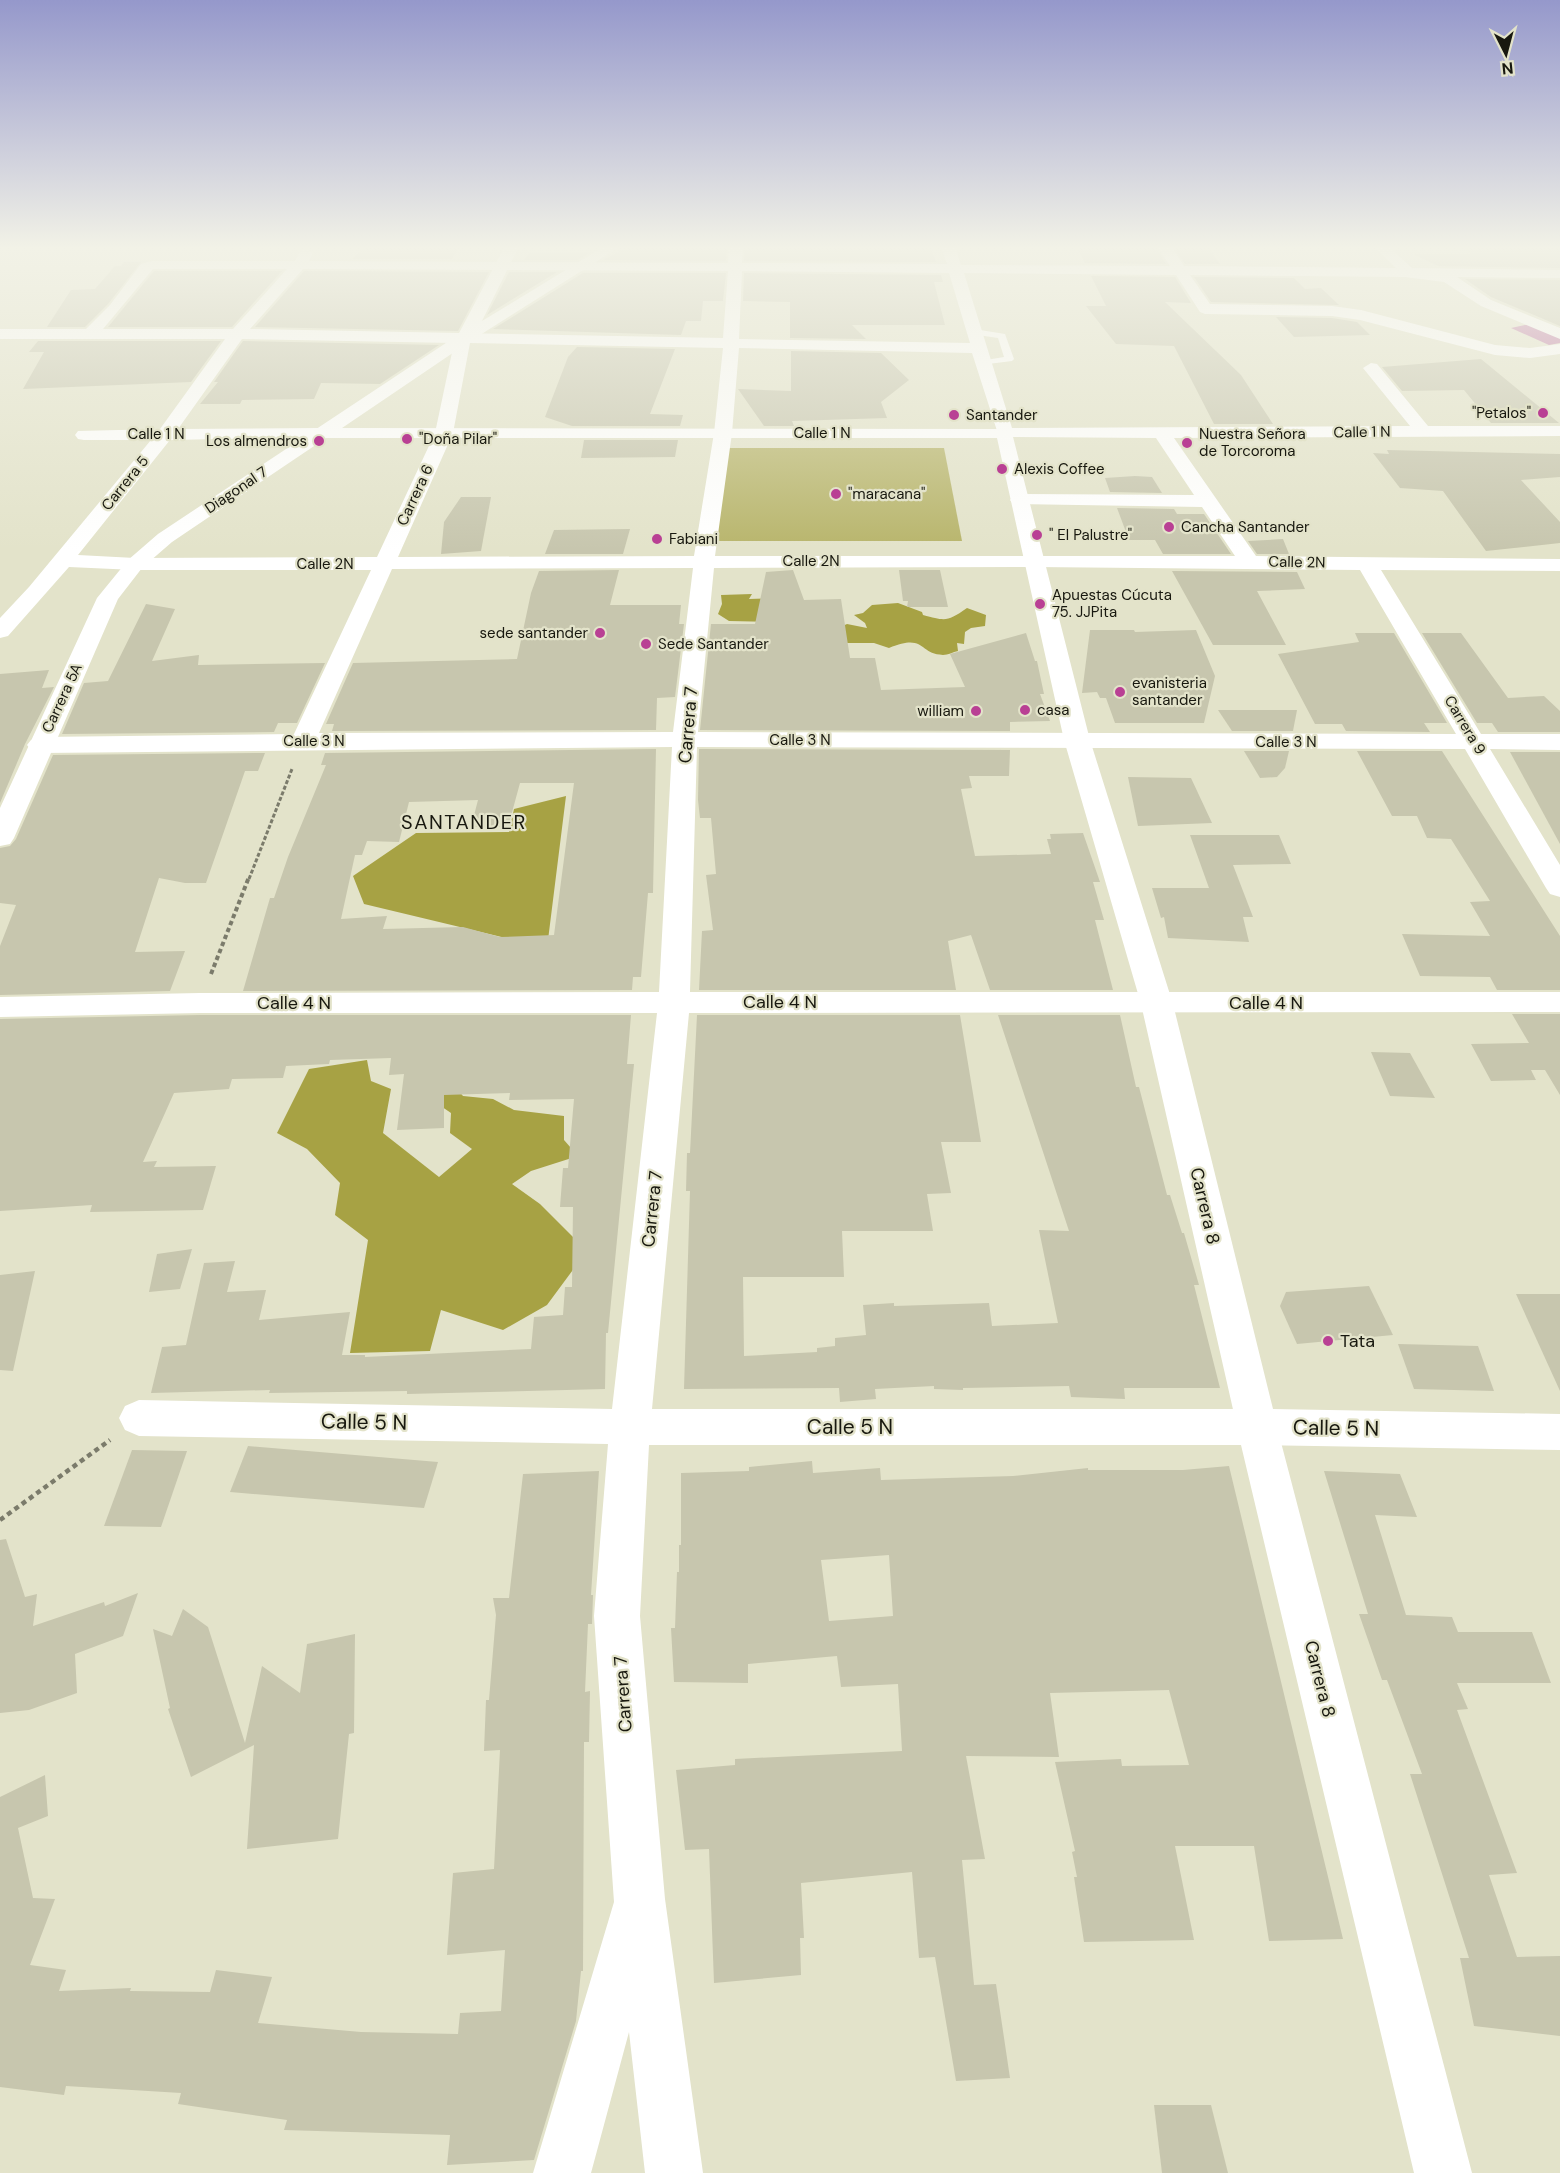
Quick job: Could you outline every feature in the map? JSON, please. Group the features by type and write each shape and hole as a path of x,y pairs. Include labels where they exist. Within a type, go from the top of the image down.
{"street":[{"name":"Carrera 5","path":"0,631 63,560 165,434 227,347"},
{"name":"Diagonal 7","path":"135,564 165,538 450,347"},
{"name":"Carrera 6","path":"303,741 444,434 461,347"},
{"name":"Carrera 7","path":"674,2173 639,1899 617,1616 630,1428 674,1002 685,739 704,561 723,433 731,347"},
{"path":"941,347 978,348"},
{"path":"1485,347 1530,353 1560,350"},
{"name":"Carrera 8","path":"978,348 1005,433 1077,741 1157,1004 1257,1427 1443,2173"},
{"path":"1371,368 1423,431"},
{"name":"Calle 1 N","path":"84,435 1162,434 1560,431"},
{"path":"1162,434 1249,561"},
{"path":"1020,501 1209,501"},
{"name":"Calle 2N","path":"63,560 135,564 1249,561 1560,565"},
{"name":"Carrera 5A","path":"0,838 108,598 135,564"},
{"name":"Carrera 9","path":"1367,564 1476,743 1560,888"},
{"name":"Calle 3 N","path":"40,745 685,739 1560,742"},
{"name":"Calle 4 N","path":"0,1007 200,1003 1560,1002"},
{"name":"Calle 5 N","path":"139,1418 630,1428 1257,1427 1560,1432"},
{"path":"562,2173 639,1899"}],"path":[{"path":"200,1003 303,741"},
{"path":"0,1520 139,1418"}],"shaded area":[{"name":"\"maracana\"","path":"724,448 944,448 962,541 716,541"},
{"path":"752,594 749,599 781,598 781,622 729,621 718,614 722,604 721,595"},
{"path":"898,603 922,612 923,615 942,619 955,616 967,608 986,615 985,626 971,628 965,632 964,644 957,643 958,651 945,655 935,654 916,643 889,648 874,643 829,643 834,630 847,624 867,628 865,623 854,615 863,613 872,605"},
{"path":"566,796 547,948 364,904 353,876 416,833 509,832 514,809"},
{"path":"367,1060 371,1081 391,1089 383,1133 439,1177 472,1149 450,1133 451,1113 429,1098 451,1082 463,1096 493,1099 514,1110 564,1116 564,1140 578,1156 531,1171 512,1184 540,1204 573,1237 578,1263 547,1305 503,1330 441,1310 430,1351 350,1353 368,1240 335,1215 340,1183 307,1149 277,1133 309,1069"}],"building":[{"path":"33,347 216,347 191,382 23,389 44,352 29,352"},
{"path":"238,347 435,347 380,384 321,383 314,399 242,400 240,404 200,404 218,382 214,382"},
{"path":"577,347 675,349 650,414 683,415 680,426 572,426 545,417 568,357"},
{"path":"1175,347 1212,347 1241,375 1273,424 1214,424"},
{"path":"791,351 881,353 909,380 881,402 887,418 792,421 794,426 764,426 738,389 791,391"},
{"path":"1481,359 1559,423 1491,423 1464,390 1402,391 1382,367"},
{"path":"584,440 678,440 675,457 581,458"},
{"path":"1387,450 1560,454 1560,477 1521,480 1560,522 1560,543 1486,551 1443,491 1400,488 1373,453 1389,454"},
{"path":"1152,477 1162,493 1110,492 1105,478"},
{"path":"461,497 491,497 481,551 441,554 444,522"},
{"name":"Cancha Santander","path":"1117,508 1174,509 1177,514 1204,514 1231,554 1163,554 1155,540 1129,540"},
{"path":"630,529 623,554 545,554 554,530"},
{"path":"1283,539 1289,554 1257,554 1248,541"},
{"path":"619,570 610,605 681,605 679,624 684,624 675,697 657,698 656,730 332,731 334,724 326,724 353,663 517,659 531,593 539,571"},
{"path":"793,570 804,600 841,599 850,658 875,658 881,690 965,687 950,654 1026,633 1035,661 1037,661 1044,694 1040,694 1050,721 1010,722 1010,731 700,730 711,624 755,624 766,572"},
{"path":"899,570 940,570 948,607 907,607 908,601 903,601"},
{"path":"1172,571 1297,572 1305,589 1257,591 1286,645 1213,645"},
{"path":"146,604 175,609 152,661 199,655 198,665 325,663 297,723 278,723 274,732 62,734 84,683 108,681"},
{"path":"1090,630 1134,630 1135,632 1196,630 1215,676 1204,723 1115,723 1106,698 1100,698 1097,692 1082,693"},
{"path":"1355,633 1394,633 1447,723 1424,723 1430,732 1346,731 1342,724 1315,724 1278,654 1359,642"},
{"path":"1422,633 1461,633 1508,698 1544,696 1560,711 1560,732 1498,732 1492,723 1477,723"},
{"path":"49,670 42,688 54,687 25,744 0,803 0,674"},
{"path":"1218,710 1297,710 1293,731 1232,731"},
{"path":"656,749 653,893 648,893 641,977 633,977 632,990 243,991 270,898 274,898 288,857 326,765 321,765 325,753","holes":["520,783 574,783 554,935 500,937 463,927 383,929 387,916 341,919 355,855 362,855 367,841 399,842 409,802 478,800 471,827 508,827"]},
{"path":"699,749 1010,750 1009,776 969,776 972,788 961,789 975,856 1051,854 1047,839 1051,839 1050,834 1083,833 1100,882 1093,882 1104,920 1095,920 1113,990 990,990 971,935 948,941 956,990 699,990 702,931 713,930 706,875 716,874 711,818 700,818"},
{"path":"1244,751 1289,751 1285,768 1277,777 1260,778"},
{"path":"1357,751 1442,751 1560,936 1560,990 1497,990 1490,977 1420,976 1402,934 1490,936 1470,902 1490,901 1451,839 1427,838 1417,816 1392,816"},
{"path":"1510,752 1560,752 1560,844"},
{"path":"265,753 258,771 245,771 206,883 185,883 159,878 135,952 185,951 170,991 0,995 0,946 16,905 0,903 0,848 10,846 16,839 53,755"},
{"path":"1128,777 1191,778 1212,823 1138,826"},
{"path":"1190,835 1279,835 1291,864 1233,865 1253,917 1243,917 1249,942 1168,938 1164,917 1161,918 1152,888 1209,888"},
{"path":"1512,1014 1560,1014 1560,1095 1545,1070 1531,1070 1536,1080 1491,1081 1471,1044 1529,1043"},
{"path":"200,1015 631,1015 627,1064 634,1064 608,1333 606,1333 605,1389 407,1394 407,1391 269,1393 270,1390 151,1393 162,1347 186,1345 204,1263 235,1261 227,1292 266,1290 259,1320 350,1312 342,1355 365,1355 365,1357 531,1349 534,1317 563,1315 565,1287 572,1287 573,1207 560,1207 563,1168 568,1168 574,1099 509,1100 510,1093 444,1095 444,1128 397,1130 404,1074 389,1075 391,1058 330,1060 329,1064 286,1066 283,1078 232,1079 229,1089 174,1093 143,1162 157,1161 154,1167 216,1166 203,1210 90,1212 92,1205 0,1211 0,1019"},
{"path":"697,1015 960,1015 981,1142 941,1142 951,1193 927,1194 933,1231 842,1231 844,1277 743,1277 744,1356 817,1352 817,1348 835,1346 835,1338 866,1335 863,1305 989,1303 992,1326 1058,1323 1039,1230 1069,1231 998,1015 1120,1015 1136,1087 1139,1087 1167,1195 1170,1195 1182,1233 1184,1233 1199,1285 1194,1285 1220,1388 1124,1388 1125,1399 1071,1397 1069,1386 963,1388 963,1390 934,1389 934,1386 875,1389 876,1399 840,1402 839,1388 684,1389 690,1191 686,1191 687,1153 690,1153"},
{"path":"1371,1052 1410,1053 1435,1098 1390,1096"},
{"path":"192,1249 180,1289 149,1292 157,1254"},
{"path":"35,1271 13,1371 0,1370 0,1275"},
{"path":"1369,1286 1393,1335 1297,1344 1280,1306 1286,1292"},
{"path":"1516,1294 1560,1294 1560,1391"},
{"path":"1398,1344 1478,1346 1494,1391 1414,1389"},
{"path":"248,1446 438,1462 424,1508 230,1492"},
{"path":"132,1450 187,1451 161,1527 104,1526"},
{"path":"812,1461 813,1473 880,1468 881,1480 1013,1476 1088,1468 1088,1470 1183,1470 1229,1466 1343,1939 1269,1941 1254,1846 1175,1846 1194,1940 1084,1942 1074,1877 1077,1877 1072,1852 1075,1851 1055,1762 1121,1759 1122,1766 1189,1765 1169,1690 1050,1693 1059,1757 966,1756 985,1859 962,1860 974,1985 996,1984 1010,2078 956,2081 935,1957 919,1958 912,1872 801,1883 804,1938 800,1938 801,1975 714,1983 709,1849 685,1850 676,1770 735,1765 735,1759 902,1751 898,1684 841,1687 837,1656 748,1664 748,1683 674,1682 671,1628 675,1628 677,1572 679,1572 679,1545 681,1545 681,1473 749,1471 749,1467","holes":["889,1555 893,1616 829,1621 821,1560"]},
{"path":"599,1471 591,1595 593,1595 592,1624 588,1624 585,1692 590,1691 589,1742 584,1742 583,1971 581,1971 576,2021 534,2160 447,2165 450,2135 284,2130 287,2120 178,2104 181,2093 66,2086 64,2095 0,2087 0,1797 45,1775 48,1816 18,1828 33,1898 55,1899 30,1965 66,1970 59,1991 131,1988 130,1991 210,1992 216,1970 272,1977 258,2023 361,2032 458,2034 460,2013 501,2011 505,1950 447,1955 453,1873 494,1869 500,1750 484,1751 486,1700 489,1700 496,1615 493,1598 509,1598 523,1474"},
{"path":"1324,1471 1400,1474 1417,1517 1375,1515 1406,1615 1452,1617 1458,1632 1532,1632 1551,1683 1457,1683 1468,1709 1457,1710 1517,1873 1489,1875 1517,1957 1560,1956 1560,2036 1474,2026 1460,1958 1469,1958 1410,1774 1422,1774 1387,1680 1382,1680 1359,1614 1368,1614"},
{"path":"6,1539 25,1597 37,1594 33,1626 104,1602 105,1606 138,1593 123,1636 75,1654 77,1693 29,1710 0,1713 0,1540"},
{"path":"183,1609 208,1627 245,1743 262,1666 300,1693 307,1644 355,1634 354,1733 349,1734 338,1839 247,1849 254,1745 191,1777 168,1709 170,1708 153,1629 172,1636"},
{"path":"1154,2105 1211,2105 1228,2173 1162,2173"}],"place":[{"name":"\"Petalos\"","path":"1543,413"},
{"name":"Santander","path":"954,415"},
{"name":"\"Doña Pilar\"","path":"407,439"},
{"name":"Los almendros","path":"319,441"},
{"name":"Nuestra Señora de Torcoroma","path":"1187,443"},
{"name":"Alexis Coffee","path":"1002,469"},
{"name":"\"maracana\"","path":"836,494"},
{"name":"Cancha Santander","path":"1169,527"},
{"name":"\" El Palustre\"","path":"1037,535"},
{"name":"Fabiani","path":"657,539"},
{"name":"Apuestas Cúcuta 75. JJPita","path":"1040,604"},
{"name":"sede santander","path":"600,633"},
{"name":"Sede Santander","path":"646,644"},
{"name":"evanisteria santander","path":"1120,692"},
{"name":"casa","path":"1025,710"},
{"name":"william","path":"976,711"},
{"name":"Tata","path":"1328,1341"}],"district":[{"name":"SANTANDER","path":"464,822"}]}
